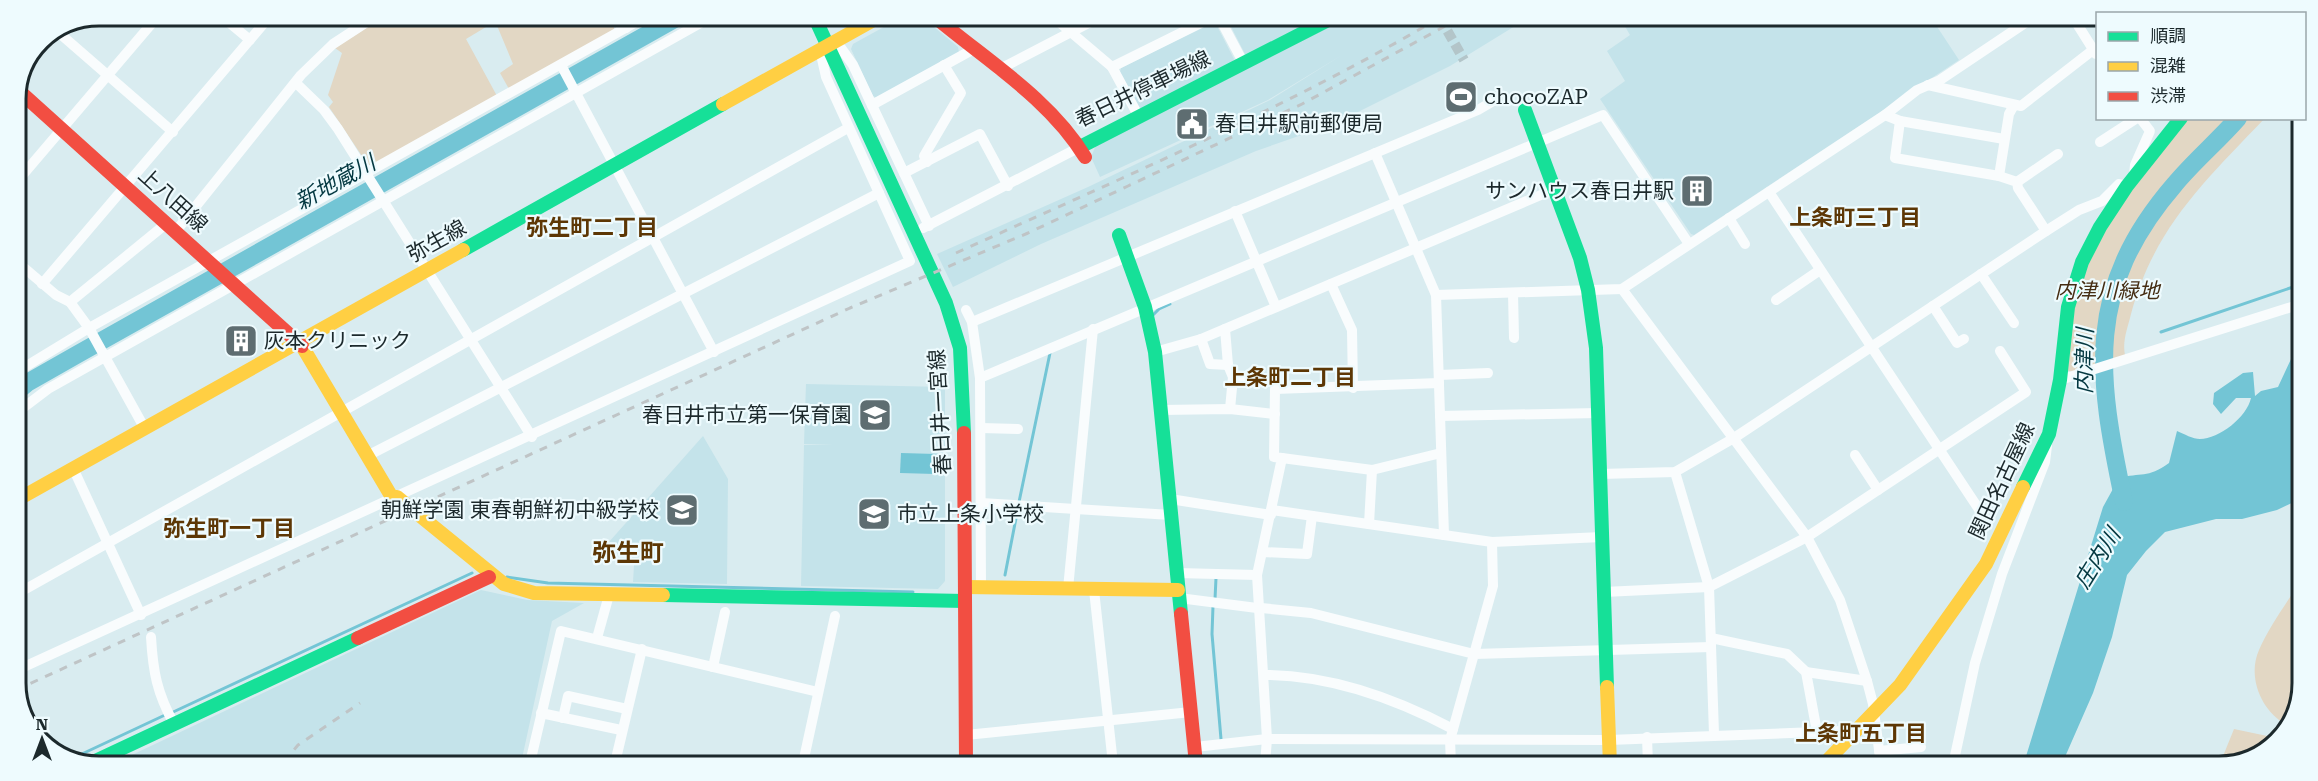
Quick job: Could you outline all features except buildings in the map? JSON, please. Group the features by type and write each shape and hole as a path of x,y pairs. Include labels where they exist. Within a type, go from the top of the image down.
{"street":[{"path":"25,172 150,25"},
{"path":"232,25 250,40"},
{"path":"42,284 263,25"},
{"path":"70,302 171,227 296,83 333,44 362,25"},
{"path":"622,25 626,28"},
{"path":"25,367 562,67 631,25"},
{"path":"26,405 105,355 232,281 696,25"},
{"name":"春日井一宮線","path":"818,25 957,331 964,395 966,756"},
{"name":"弥生線","path":"26,495 863,25"},
{"name":"春日井停車場線","path":"943,25 998,70 1082,152 1139,117 1320,25"},
{"path":"1063,25 1112,67 1139,117"},
{"path":"998,70 1085,25"},
{"path":"1112,67 1197,25"},
{"path":"1223,25 1244,64"},
{"path":"1436,295 1622,288 1885,115 1917,90 1940,80 2022,25"},
{"path":"1928,85 2021,106 2095,53 2078,25"},
{"path":"62,36 173,132"},
{"path":"26,666 532,437 910,261 826,77 822,59 828,45 841,48 853,65 929,226"},
{"path":"873,105 972,50"},
{"path":"927,162 924,156 961,93 944,65"},
{"path":"562,67 714,352"},
{"path":"296,83 324,110 384,199 532,437"},
{"name":"上八田線","path":"25,96 300,343 395,498"},
{"path":"972,322 1478,110 1495,100"},
{"path":"1999,176 2004,139 2014,105"},
{"path":"1525,110 1580,258 1588,290 1596,348 1610,756"},
{"path":"980,378 1603,115 1689,244"},
{"path":"1885,115 1900,121 2004,139"},
{"path":"2100,142 2136,120"},
{"path":"1600,474 1675,472 1734,438 2079,210 2102,201 2119,184 2131,180 2134,165 2150,131 2141,120"},
{"name":"関田名古屋線","path":"1831,756 1900,685 1986,564 2049,434 2060,380 2068,307 2075,281 2100,226 2131,180 2179,120"},
{"path":"1900,121 1895,158 1999,176 2017,182"},
{"path":"26,589 848,128"},
{"path":"904,173 980,134 1008,186"},
{"path":"900,240 1082,152"},
{"path":"1375,153 1436,295 1444,535"},
{"path":"2017,182 2058,154"},
{"path":"2017,182 2018,188 2046,231"},
{"path":"1155,352 1201,339 1555,189"},
{"path":"1769,192 1986,520"},
{"path":"369,455 879,193"},
{"path":"1235,211 1276,307"},
{"path":"1729,218 1745,244"},
{"path":"1119,235 1145,307 1155,352 1196,756"},
{"path":"1776,300 1820,270"},
{"path":"25,272 70,302 91,330 145,429"},
{"path":"1981,274 2014,323"},
{"path":"1331,284 1352,330 1353,387"},
{"path":"1622,288 1806,537 1840,600 1867,681 1880,756"},
{"path":"1513,293 1514,338"},
{"path":"1933,306 1957,343 1964,339"},
{"path":"2060,380 2292,307"},
{"path":"966,310 972,322 980,378 981,588"},
{"path":"1068,589 1093,329"},
{"path":"1225,329 1228,365 1233,376 1230,409"},
{"path":"1201,339 1210,364 1228,365"},
{"path":"1604,592 1709,587 1806,537 2026,392 2000,351"},
{"path":"1441,453 1372,470 1274,457 1275,389 1353,387 1439,380 1488,373"},
{"path":"1233,376 1272,380 1278,389"},
{"path":"1161,410 1230,409 1275,414"},
{"path":"1440,416 1598,413"},
{"path":"981,428 1018,429"},
{"path":"1955,756 1975,663 2002,574 2045,462 2049,434"},
{"path":"1855,455 1878,490"},
{"path":"1266,756 1268,739 1257,575 1282,458"},
{"path":"73,468 141,615"},
{"path":"1369,524 1372,470"},
{"path":"1675,472 1709,587 1714,734"},
{"path":"395,498 483,565 489,577 507,586 534,593 609,595 965,594 981,588 1178,594 1259,608 1311,613 1474,654 1606,651 1711,642 1787,654 1806,672 1867,681"},
{"path":"1170,499 1271,513 1312,516 1492,542 1602,537"},
{"path":"981,503 1171,515"},
{"path":"1262,552 1307,554 1312,516"},
{"path":"1451,756 1452,734 1493,586 1492,542"},
{"path":"1177,573 1257,575"},
{"path":"103,756 170,717 489,577"},
{"path":"1094,590 1112,756"},
{"path":"597,638 609,595"},
{"path":"713,667 725,612"},
{"path":"804,756 835,616"},
{"path":"532,756 561,631 818,692"},
{"path":"151,637 154,676 170,717"},
{"path":"616,756 642,649"},
{"path":"1806,672 1818,732"},
{"path":"1264,675 1316,678 1420,712 1452,734"},
{"path":"563,718 568,696 627,709"},
{"path":"966,735 1191,712"},
{"path":"542,713 621,730"},
{"path":"1195,747 1268,739 1452,734 1609,740 1714,734 1842,731 1852,734"},
{"path":"1647,737 1648,756"},
{"path":"1879,751 1921,747"}],"shaded area":[{"path":"887,25 932,25 958,47 959,52 877,98 873,96 851,49 853,44"},
{"path":"1207,25 1217,25 1234,59 1232,64 1143,109 1138,107 1120,72 1121,68"},
{"path":"1230,25 1307,25 1248,55 1245,54"},
{"path":"1333,25 1517,25 1450,66 1336,123 1256,151 1041,244 953,287 937,254 1088,187 1270,100 1342,55 1268,100 1100,177 1091,157 1096,145"},
{"path":"1624,25 1936,25 1959,60 1694,235 1691,234 1600,99 1625,81 1607,51 1630,35"},
{"name":"市立上条小学校","path":"806,384 945,387 945,581 938,589 801,586 804,445 833,445 804,444"},
{"name":"朝鮮学園 東春朝鮮初中級学校","path":"703,436 728,479 727,584 633,582 634,565 609,542"},
{"path":"481,590 527,600 584,603 552,621 523,756 130,756"}],"green space":[{"path":"371,25 485,25 486,27 466,39 497,96 372,165 368,165 329,107 333,102 328,95 342,53 335,48"},
{"path":"497,25 614,25 614,30 509,89 500,73 513,64"},
{"name":"内津川緑地","path":"2185,120 2263,120 2184,207 2153,256 2131,314 2124,345 2125,355 2073,372 2065,370 2077,286 2110,217"},
{"path":"2292,594 2292,692 2289,706 2281,721 2264,702 2256,682 2255,671 2259,650"},
{"path":"2234,729 2268,736 2243,752 2223,756"}],"water":[{"name":"庄内川","path":"2292,357 2292,503 2277,510 2242,519 2216,519 2165,532 2127,575 2112,637 2093,693 2065,756 2026,756 2103,507 2119,478 2149,473 2169,463 2177,431 2200,439 2215,435 2231,426 2244,412 2251,398 2236,398 2221,414 2213,404 2214,393 2243,373 2253,372 2255,396 2261,391 2278,387"},
{"path":"901,453 936,454 935,474 900,473"}],"waterway":[{"name":"新地蔵川","path":"25,384 664,25"},
{"name":"内津川","path":"2124,502 2108,414 2104,373 2105,335 2112,297 2125,260 2146,223 2175,184 2236,120"},
{"path":"2161,332 2292,287"},
{"path":"1153,315 1170,304"},
{"path":"1019,502 1050,353"},
{"path":"1005,575 1018,508"},
{"path":"171,713 472,573"},
{"path":"507,577 548,583 913,592"},
{"path":"1215,599 1216,578"},
{"path":"1213,606 1212,634 1221,739"},
{"path":"83,754 165,715"}],"tunnel":[{"path":"1444,25 1464,60"}],"railway":[{"path":"956,253 1261,113 1427,25"},
{"path":"26,685 850,308 1028,233 1302,104 1447,25"},
{"path":"289,756 298,745 360,703"}],"traffic: fast":[{"path":"818,25 946,303 960,348 964,433"},
{"path":"1080,147 1318,25"},
{"path":"463,250 723,104"},
{"path":"1525,110 1580,258 1588,290 1596,348 1607,687"},
{"path":"2023,487 2049,434 2060,380 2068,307 2082,262 2100,227 2127,186 2179,120"},
{"path":"1119,235 1145,307 1155,352 1181,614"},
{"path":"663,595 965,601"},
{"path":"106,756 358,638"}],"traffic: slow":[{"path":"723,104 865,25"},
{"path":"26,495 463,250"},
{"path":"302,346 393,499"},
{"path":"1832,756 1900,685 1986,564 2023,487"},
{"path":"397,497 504,584 534,593 663,595"},
{"path":"965,587 1178,590"},
{"path":"1607,687 1610,756"}],"traffic: jam":[{"path":"945,25 1036,99 1071,136 1085,157"},
{"path":"25,96 302,346"},
{"path":"964,433 966,756"},
{"path":"358,638 489,577"},
{"path":"1181,614 1195,756"}],"place":[{"name":"chocoZAP","path":"1461,97"},
{"name":"春日井駅前郵便局","path":"1192,124"},
{"name":"サンハウス春日井駅","path":"1697,191"},
{"name":"灰本クリニック","path":"241,341"},
{"name":"春日井市立第一保育園","path":"875,415"},
{"name":"朝鮮学園 東春朝鮮初中級学校","path":"682,510"},
{"name":"市立上条小学校","path":"874,514"}],"district":[{"name":"上条町三丁目","path":"1855,217"},
{"name":"弥生町二丁目","path":"592,227"},
{"name":"上条町二丁目","path":"1290,377"},
{"name":"弥生町一丁目","path":"229,528"},
{"name":"弥生町","path":"628,553"},
{"name":"上条町五丁目","path":"1861,733"}]}
